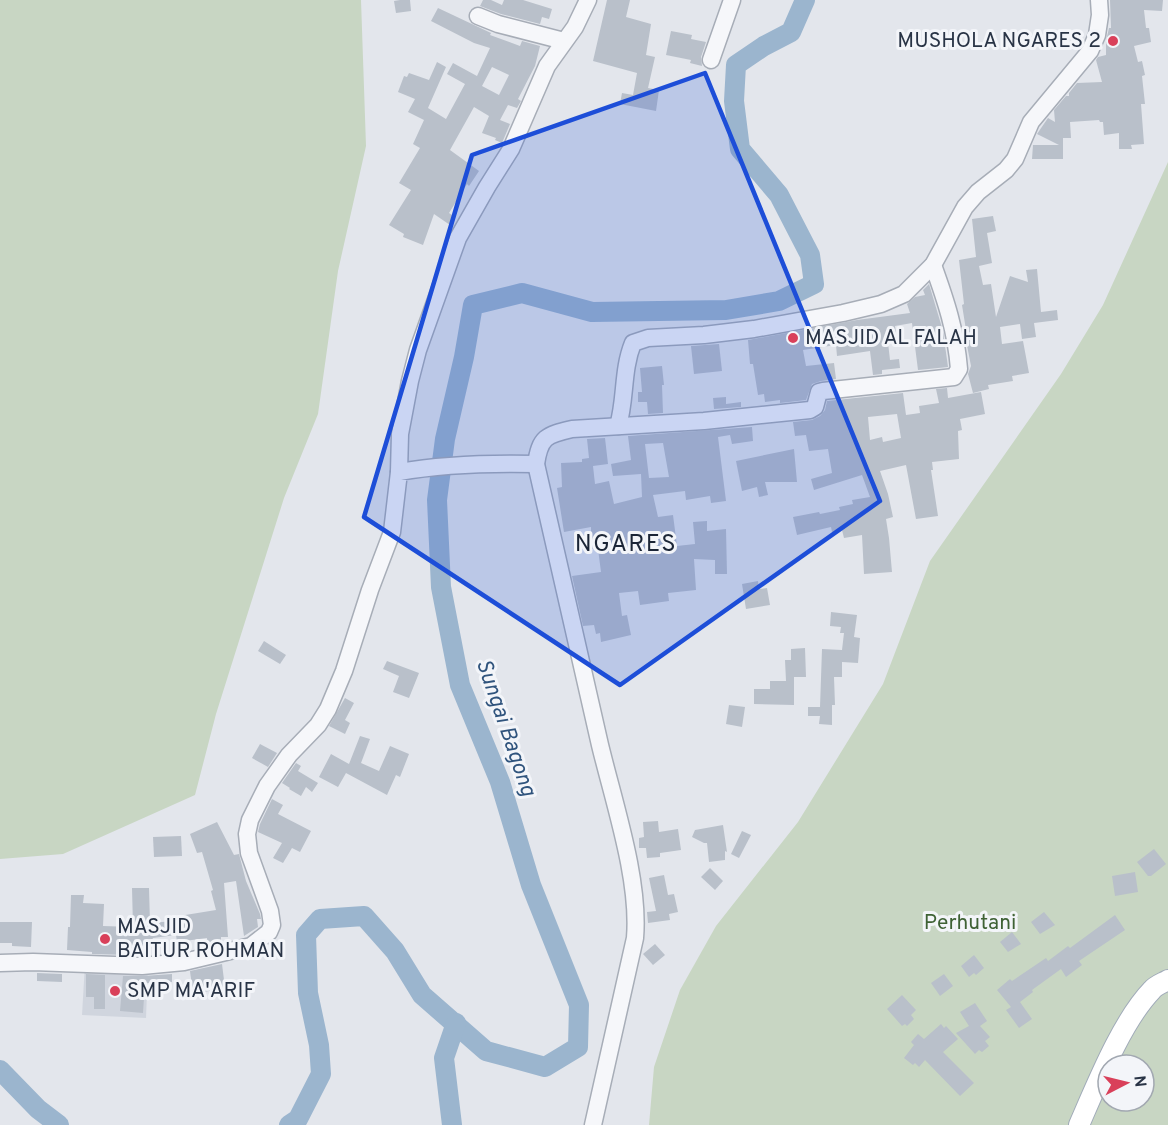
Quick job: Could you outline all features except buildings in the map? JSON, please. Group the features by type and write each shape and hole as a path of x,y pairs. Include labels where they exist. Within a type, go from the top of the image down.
{"main road":[{"path":"1079,1125 1103,1072 1136,1010 1154,987 1168,980"}],"street":[{"path":"0,963 142,966 184,962 251,946 269,932 272,926 270,911 249,853 247,834 250,820 267,786 328,710 344,671 370,590 392,532 399,472 400,434 410,381 418,350 458,238 511,149 547,66 575,27 588,0"},
{"path":"711,60 732,0"},
{"path":"618,426 622,412 627,358 633,343 648,338 754,329 843,313 881,304 904,294 933,265 965,207 978,192 1015,159 1030,122 1090,51 1097,35 1100,15 1099,0"},
{"path":"478,16 498,24 564,41"},
{"path":"593,1125 635,938 636,921 630,870 536,464 539,446 550,434 572,429 704,421 810,410 815,407 819,392 823,390 954,377 959,369 956,339 933,265"},
{"path":"399,472 486,463 536,464"}],"highlighted area":[{"path":"705,73 880,501 620,685 364,517 472,155"}],"shaded area":[{"name":"SMP MA'ARIF","path":"85,964 148,967 146,1018 82,1015"}],"green space":[{"path":"0,0 361,0 366,146 338,271 318,414 284,498 216,714 195,795 63,854 0,859"},
{"name":"Perhutani","path":"1168,162 1168,1125 649,1125 654,1067 680,990 716,926 798,822 883,684 930,561 1061,374 1103,305"}],"waterway":[{"name":"Sungai Bagong","path":"289,1125 298,1119 321,1074 319,1045 308,993 306,935 320,919 364,916 395,951 422,995 486,1051 545,1067 578,1047 579,1005 531,885 500,782 460,685 441,587 437,500 445,439 464,357 473,305 522,293 592,312 726,310 779,301 814,284 810,255 779,195 740,149 734,101 736,65 764,46 791,32 805,0"},
{"path":"452,1125 444,1058 456,1023"},
{"name":"Sungai Bagong","path":"0,1070 38,1109 59,1125"}],"place":[{"name":"MUSHOLA NGARES 2","path":"1113,41"},
{"name":"MASJID AL FALAH","path":"793,338"},
{"name":"MASJID BAITUR ROHMAN","path":"105,939"},
{"name":"SMP MA'ARIF","path":"115,991"}],"district":[{"name":"NGARES","path":"626,545"}]}
